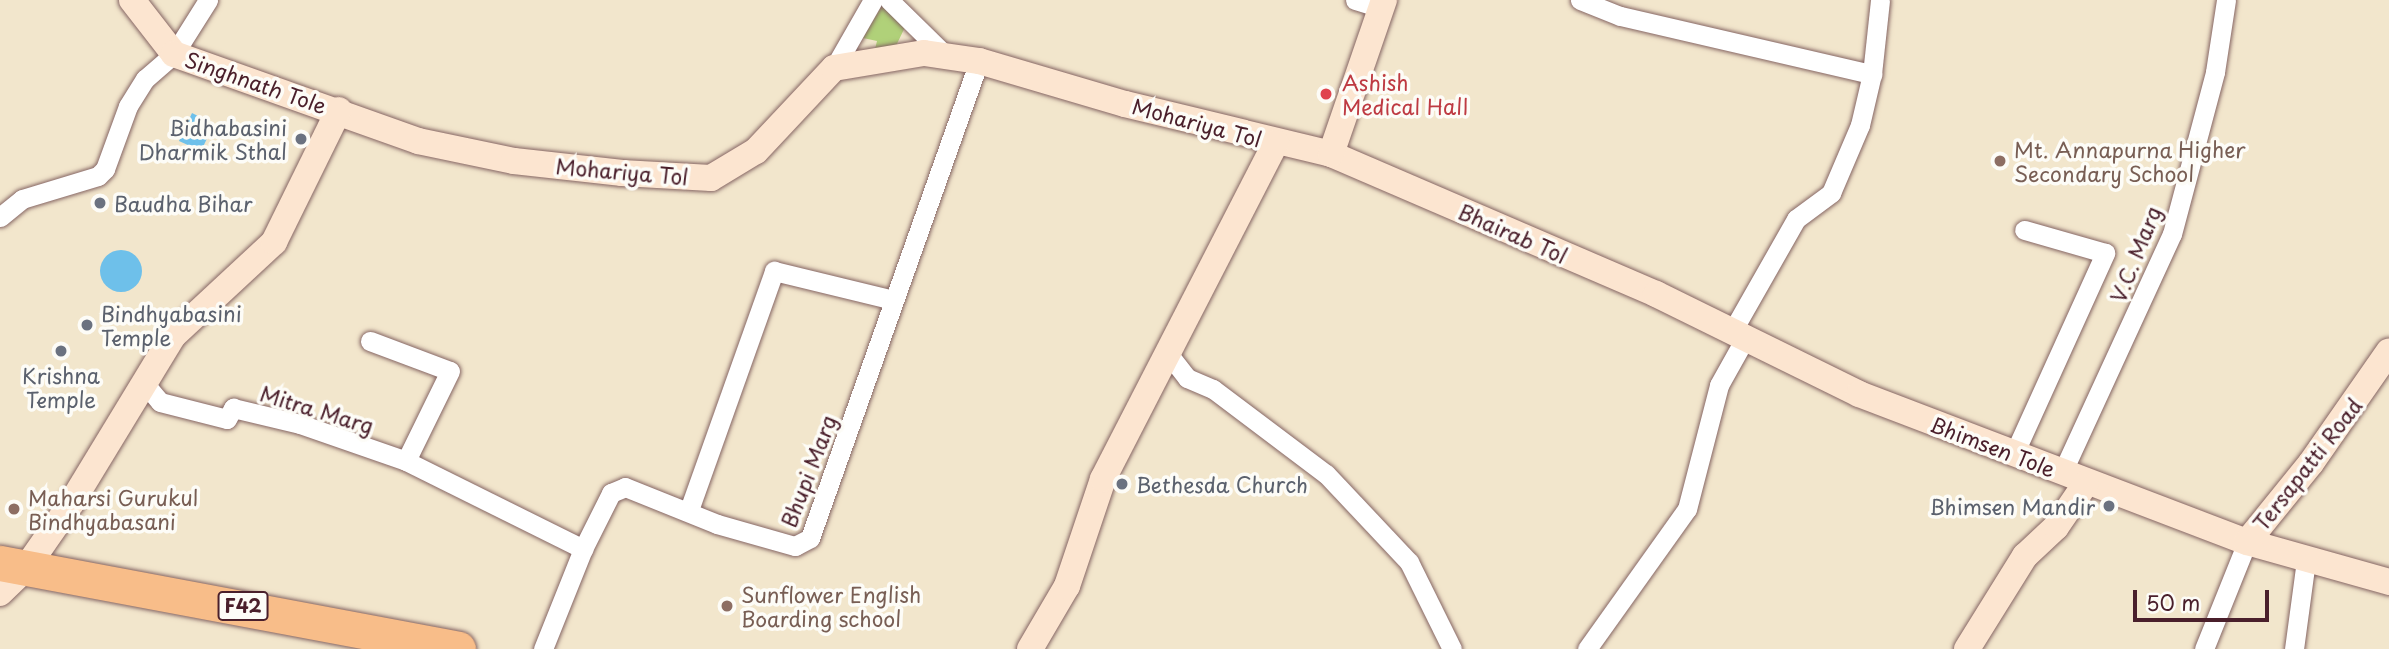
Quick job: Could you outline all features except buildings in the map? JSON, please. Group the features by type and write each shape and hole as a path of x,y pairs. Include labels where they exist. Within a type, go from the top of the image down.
{"highway":[{"name":"F42","path":"7,579 352,649"},
{"name":"F42","path":"7,579 458,649"}],"main road":[{"path":"132,0 174,54"},
{"path":"1331,154 1383,4"},
{"name":"Mohariya Tol","path":"339,110 418,141 514,161 711,178 756,151 834,68 942,52 1276,143"},
{"name":"Singhnath Tole","path":"174,54 339,110"},
{"path":"7,579 145,384 173,336 274,242 339,110"},
{"path":"1030,649 1067,586 1103,478 1170,356 1276,143"},
{"name":"Bhairab Tol","path":"1276,143 1331,154 1740,332"},
{"name":"Bhimsen Tole","path":"1740,332 1859,394 2074,478 2247,542 2389,582"},
{"name":"Tersapatti Road","path":"2247,542 2311,463 2389,351"},
{"path":"1967,649 2025,556 2056,527 2074,478"}],"street":[{"path":"124,0 146,30"},
{"path":"0,217 22,199 98,176 105,169 128,106 145,79 174,54 208,0"},
{"path":"834,68 873,0"},
{"path":"889,0 942,52"},
{"path":"1355,0 1383,4"},
{"path":"1580,0 1620,16 1872,74"},
{"path":"1587,649 1687,509 1719,384 1740,332 1796,219 1831,193 1860,125 1872,74 1880,0"},
{"name":"V.C. Marg","path":"2074,478 2172,234 2215,72 2226,0"},
{"name":"Bhupi Marg","path":"583,549 617,487 689,510 717,524 794,546 810,538 979,61"},
{"name":"V.C. Marg","path":"2014,454 2105,253 2024,230"},
{"path":"689,510 774,271 894,300"},
{"path":"370,341 450,371 406,461 583,549 543,649"},
{"path":"1170,356 1187,378 1213,389 1326,474 1409,562 1445,645"},
{"name":"Mitra Marg","path":"145,384 160,402 227,419 233,408 300,424 406,461"},
{"path":"2204,649 2247,542"},
{"path":"2294,649 2306,560"}],"green space":[{"path":"883,4 906,25 895,48 874,53 877,41 863,38"}],"water":[{"path":"192,113 214,124 201,151 179,141"},
{"path":"121,250 136,256 142,271 136,286 121,292 106,286 100,271 106,256"}],"place":[{"name":"Ashish Medical Hall","path":"1326,94"},
{"name":"Bidhabasini Dharmik Sthal","path":"301,139"},
{"name":"Mt. Annapurna Higher Secondary School","path":"2000,161"},
{"name":"Baudha Bihar","path":"100,203"},
{"name":"Bindhyabasini Temple","path":"87,325"},
{"name":"Krishna Temple","path":"61,351"},
{"name":"Bethesda Church","path":"1122,484"},
{"name":"Bhimsen Mandir","path":"2109,506"},
{"name":"Maharsi Gurukul Bindhyabasani","path":"14,509"},
{"name":"Sunflower English Boarding school","path":"727,606"}]}
